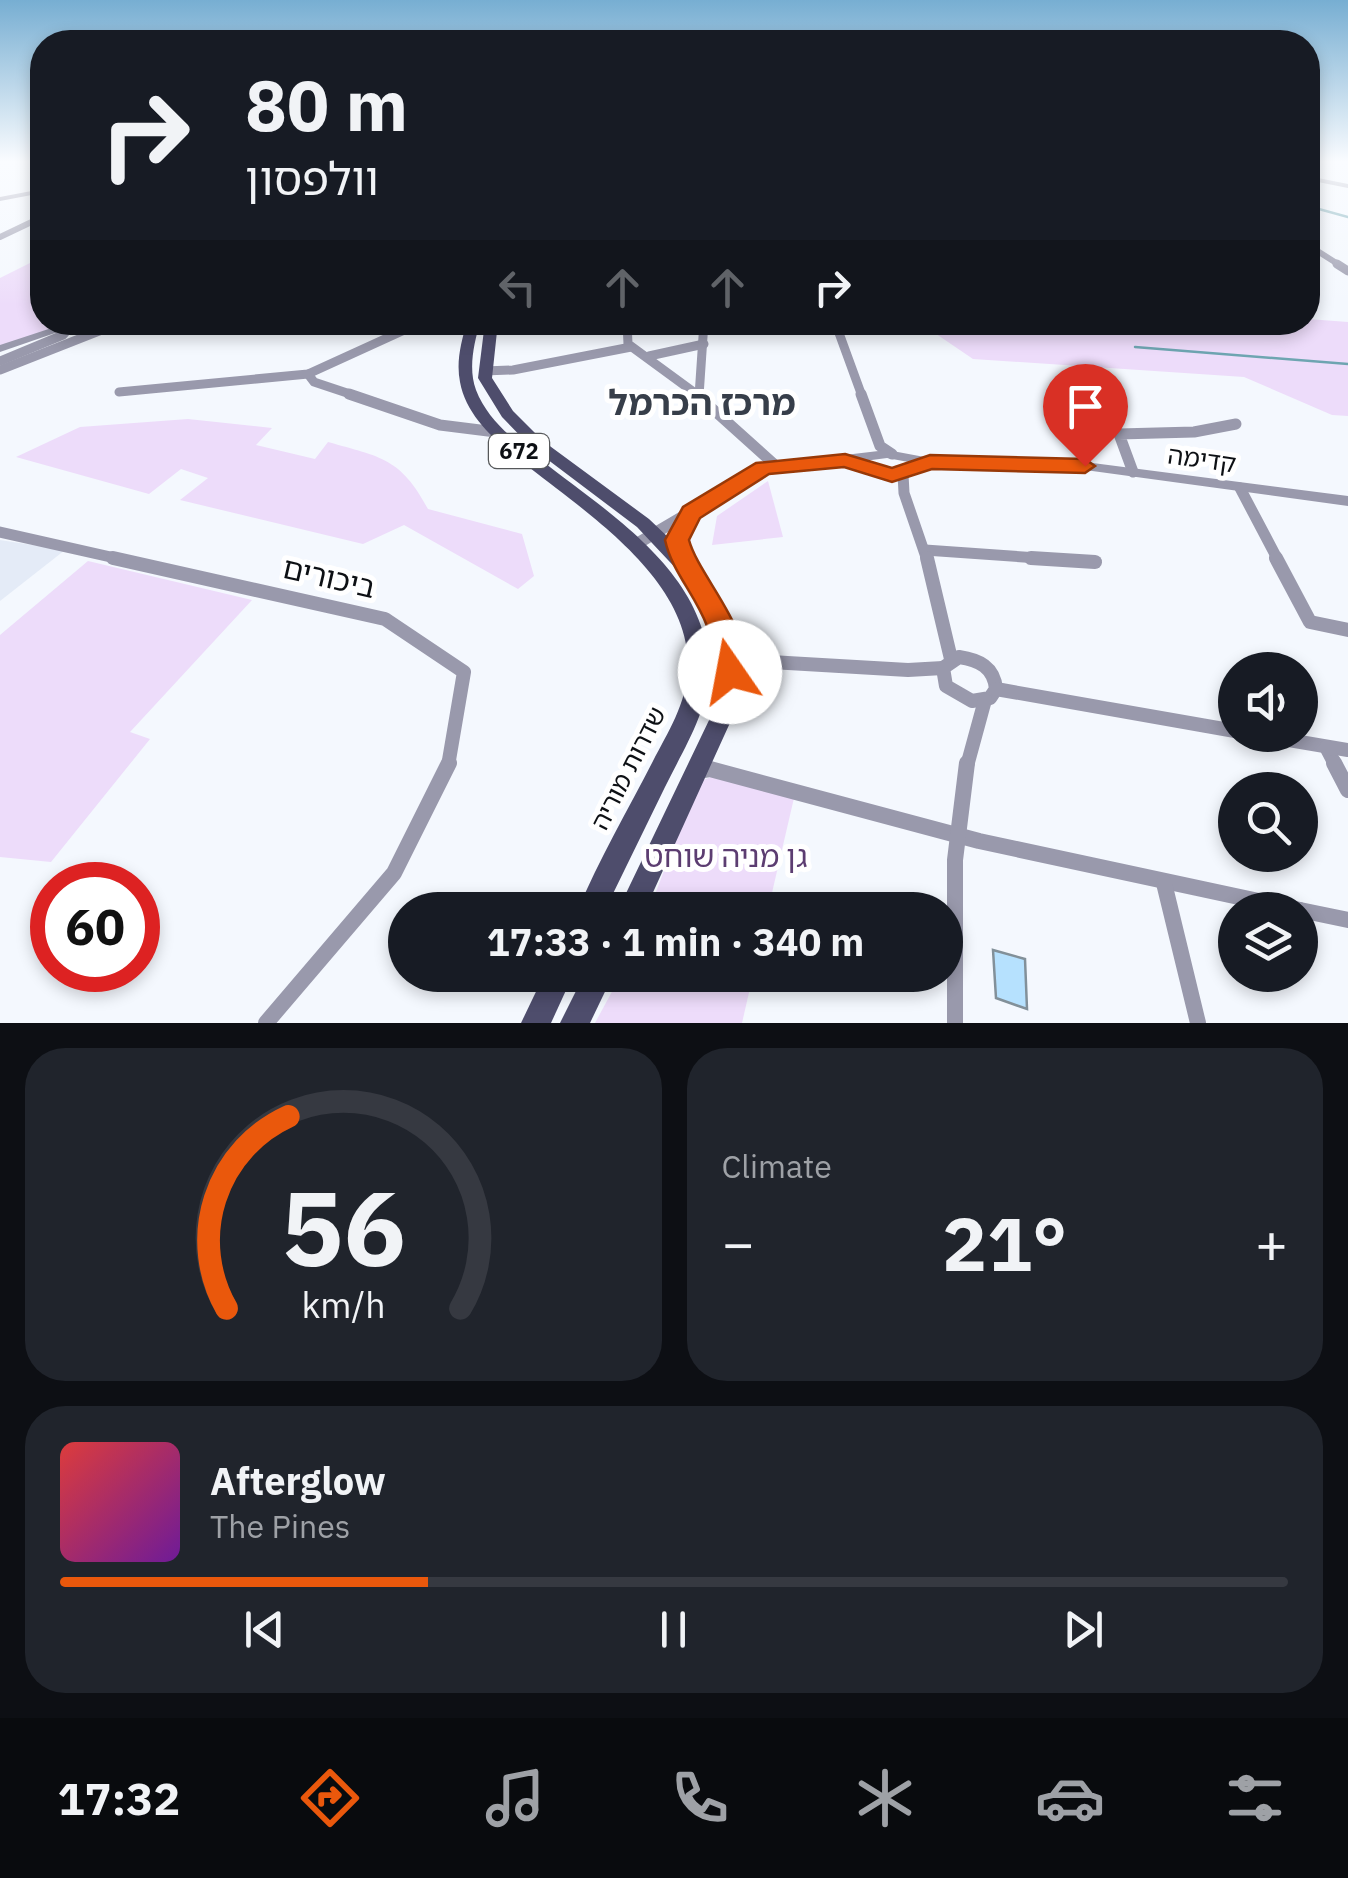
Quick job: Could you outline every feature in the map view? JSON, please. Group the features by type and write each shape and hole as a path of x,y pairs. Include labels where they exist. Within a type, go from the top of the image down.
{"main road":[{"name":"שדרות מוריה","path":"471,335 466,354 468,386 496,432 682,563 706,596 730,651 723,714 639,892"},
{"path":"484,371 490,335"},
{"name":"שדרות מוריה","path":"484,371 496,399 521,430 644,539 692,629 698,654 697,692 600,892"},
{"path":"682,563 677,540 691,512"},
{"path":"536,1023 552,992"},
{"path":"575,1023 590,992"}],"street":[{"path":"0,237 30,223"},
{"path":"1320,252 1348,271"},
{"path":"0,349 43,335"},
{"path":"0,362 63,335"},
{"path":"0,370 89,335"},
{"path":"119,392 308,374 394,335"},
{"path":"625,335 632,347 699,396 775,464"},
{"path":"699,396 704,335"},
{"path":"839,335 880,446 893,464 926,550 946,626 946,686 962,699 973,734"},
{"path":"649,356 704,344"},
{"path":"484,371 513,370 632,347"},
{"path":"308,374 314,382 440,425 496,432"},
{"path":"1134,472 1119,434 1194,432 1236,424"},
{"path":"644,539 775,464 845,460 893,464"},
{"name":"קדימה","path":"893,464 1038,463 1348,500"},
{"path":"1240,488 1310,622 1348,630"},
{"name":"ביכורים","path":"0,532 385,619 464,672 452,757 394,873 266,1023"},
{"path":"926,550 1094,562"},
{"path":"946,626 974,660 994,674 990,695 973,734 958,836 955,1023"},
{"path":"730,651 738,658 752,661 908,670 974,660"},
{"path":"962,699 990,695 1218,729"},
{"path":"1318,745 1348,750"},
{"path":"1326,746 1348,790"},
{"path":"697,771 710,769 958,836 1218,893"},
{"path":"1164,882 1198,1023"},
{"path":"1318,914 1348,920"}],"shaded area":[{"path":"0,540 65,550 0,601"}],"green space":[{"path":"30,263 30,335 43,335 0,348 0,278"},
{"path":"1320,320 1348,322 1348,416 1332,415 1244,377 973,359 938,335 1320,335"},
{"path":"188,419 272,428 256,445 315,459 328,442 376,456 408,479 428,509 522,534 534,576 518,589 404,525 363,544 180,500 208,478 181,469 149,494 16,457 80,427"},
{"path":"768,481 783,537 712,545 717,516"},
{"path":"88,561 252,600 130,732 150,739 51,862 0,857 0,635"},
{"name":"גן מניה שוחט","path":"711,777 794,798 772,892 656,892 698,782"},
{"path":"612,992 749,992 742,1023 595,1023"}],"building":[{"path":"993,950 1025,959 1027,1009 996,998"}],"waterway":[{"path":"1322,210 1348,217"},
{"path":"1135,347 1348,364"}],"district":[{"name":"מרכז הכרמל","path":"702,403"}],"route":[{"path":"730,672 730,651 719,621 698,582 682,563 677,540 691,512 764,468 845,460 892,475 930,462 1085,466"}]}
